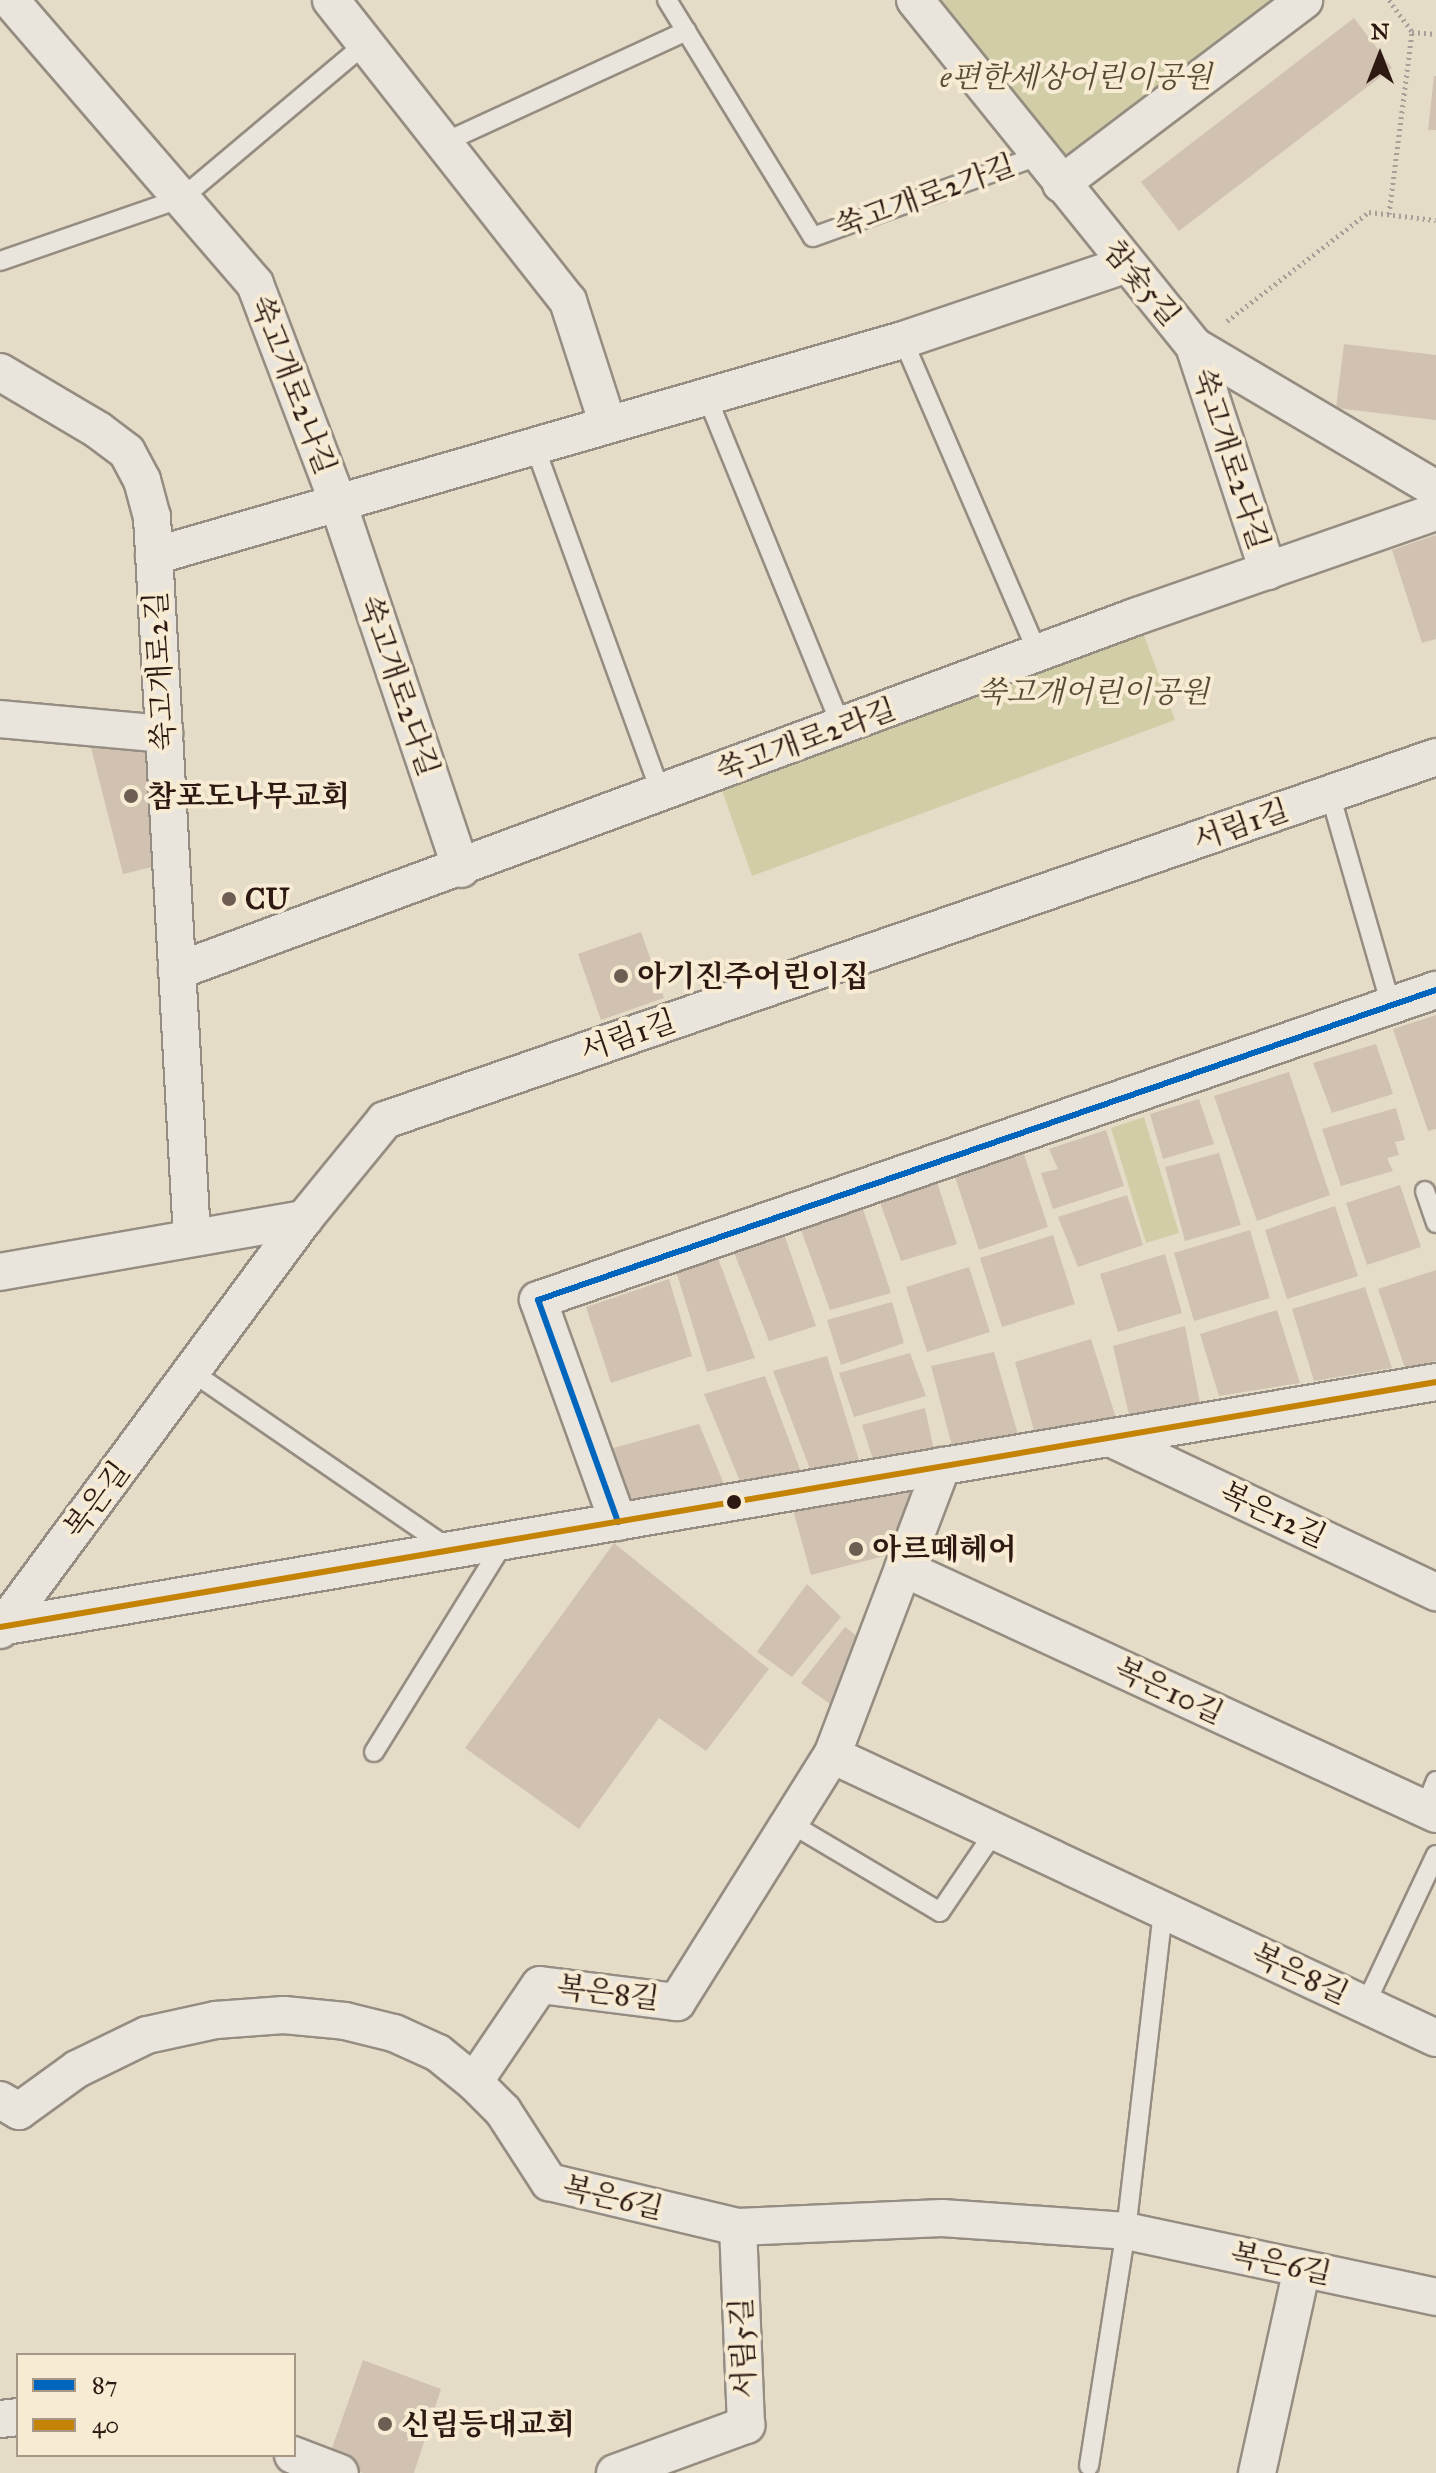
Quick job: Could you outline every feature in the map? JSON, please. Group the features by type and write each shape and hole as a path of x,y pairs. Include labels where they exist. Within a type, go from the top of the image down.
{"street":[{"name":"쑥고개로2나길","path":"10,0 255,284 338,503"},
{"path":"331,0 568,301 608,425"},
{"name":"참숯5길","path":"915,0 1125,265 1194,346 1436,489"},
{"path":"1061,184 1304,0"},
{"path":"154,556 903,340 1125,265"},
{"name":"쑥고개로2다길","path":"1194,346 1268,571"},
{"name":"쑥고개로2길","path":"0,372 98,430 127,452 142,480 152,517 192,1236"},
{"name":"쑥고개로2다길","path":"338,503 461,869"},
{"name":"쑥고개로2라길","path":"177,971 461,869 1038,653 1436,512"},
{"path":"0,719 164,734"},
{"name":"서림1길","path":"304,1219 385,1120 1436,758"},
{"path":"618,1522 538,1300 1436,990"},
{"path":"0,1272 192,1236 304,1219"},
{"name":"복은길","path":"1,1628 304,1219"},
{"name":"복은길","path":"1,1628 1436,1382"},
{"name":"복은12길","path":"1110,1438 1436,1592"},
{"name":"복은8길","path":"474,2082 540,1985 677,2002 832,1755 942,1466"},
{"name":"복은10길","path":"903,1568 1432,1801"},
{"name":"복은8길","path":"832,1755 1436,2038"},
{"name":"복은6길","path":"0,2100 19,2111 77,2069 147,2035 216,2020 284,2015 345,2021 394,2033 438,2053 503,2111 549,2182 738,2227 942,2218 1126,2231 1436,2297"},
{"name":"서림5길","path":"615,2473 746,2425 738,2227"},
{"path":"1257,2473 1302,2269"},
{"path":"296,2456 340,2473"}],"lane":[{"name":"쑥고개로2가길","path":"667,0 813,237 1038,156"},
{"path":"443,143 686,31"},
{"path":"0,261 182,198 365,44"},
{"path":"903,340 1038,653"},
{"path":"707,397 842,727"},
{"path":"535,447 661,794"},
{"name":"서림1길","path":"1330,794 1391,1006"},
{"path":"1425,1191 1436,1223"},
{"path":"192,1372 452,1550"},
{"path":"374,1752 505,1541"},
{"path":"790,1823 940,1912 995,1831"},
{"path":"1365,2005 1436,1855"},
{"path":"1089,2466 1126,2231 1163,1911"}],"path":[{"path":"1389,0 1412,32 1389,214"},
{"path":"1412,32 1436,34"},
{"path":"1194,346 1369,212 1436,220"}],"green space":[{"name":"e편한세상어린이공원","path":"915,0 1304,0 1061,184"},
{"name":"쑥고개어린이공원","path":"1137,616 1175,720 752,876 716,773"},
{"path":"1144,1117 1179,1233 1146,1243 1111,1128"}],"building":[{"path":"1354,18 1392,68 1179,231 1141,182"},
{"path":"1434,76 1436,130 1428,130"},
{"path":"1344,344 1436,355 1436,420 1336,408"},
{"path":"1436,535 1436,639 1422,643 1392,550"},
{"name":"참포도나무교회","path":"88,736 157,742 156,866 123,874"},
{"name":"아기진주어린이집","path":"641,932 664,998 601,1020 578,954"},
{"path":"1436,1015 1436,1129 1428,1131 1393,1029"},
{"path":"1376,1044 1393,1094 1332,1113 1313,1063"},
{"path":"1289,1072 1330,1195 1257,1221 1214,1096"},
{"path":"1199,1099 1214,1144 1163,1159 1150,1114"},
{"path":"1396,1108 1405,1140 1395,1142 1399,1155 1387,1158 1393,1171 1341,1186 1322,1129"},
{"path":"1106,1130 1124,1186 1053,1209 1041,1173 1058,1169 1049,1149"},
{"path":"1023,1151 1048,1227 979,1250 954,1174"},
{"path":"1219,1153 1241,1225 1185,1241 1165,1167"},
{"path":"936,1179 957,1244 901,1261 878,1197"},
{"path":"1400,1185 1421,1247 1367,1265 1346,1203"},
{"path":"1127,1195 1143,1245 1078,1267 1058,1217"},
{"path":"862,1206 891,1293 830,1310 800,1227"},
{"path":"1335,1206 1358,1276 1287,1299 1265,1230"},
{"path":"1250,1230 1270,1298 1194,1321 1174,1253"},
{"path":"784,1234 816,1326 769,1341 733,1250"},
{"path":"1053,1235 1075,1304 1002,1327 980,1258"},
{"path":"1165,1254 1182,1313 1118,1332 1100,1274"},
{"path":"718,1258 755,1358 707,1372 676,1271"},
{"path":"969,1267 990,1332 927,1352 906,1287"},
{"path":"1436,1270 1436,1361 1405,1368 1378,1289"},
{"path":"669,1279 692,1356 611,1383 586,1307"},
{"path":"1365,1287 1392,1368 1314,1381 1292,1309"},
{"path":"892,1302 904,1343 841,1365 827,1320"},
{"path":"1277,1310 1300,1383 1219,1396 1200,1334"},
{"path":"1185,1326 1200,1403 1129,1415 1113,1346"},
{"path":"1091,1339 1117,1421 1036,1438 1015,1362"},
{"path":"994,1352 1019,1438 953,1450 931,1366"},
{"path":"910,1353 926,1396 854,1417 839,1373"},
{"path":"827,1356 862,1470 814,1480 773,1371"},
{"path":"765,1376 804,1480 744,1491 704,1394"},
{"path":"925,1408 935,1455 876,1469 862,1425"},
{"path":"699,1424 727,1491 627,1512 603,1451"},
{"path":"920,1483 892,1554 811,1575 792,1506"},
{"path":"614,1543 769,1669 706,1751 659,1718 579,1829 465,1748"},
{"path":"807,1584 841,1617 792,1677 757,1652"},
{"path":"845,1627 865,1642 838,1710 801,1683"},
{"name":"신림등대교회","path":"363,2360 441,2389 414,2473 363,2473 328,2459"}],"transit line":[{"name":"87","path":"618,1522 538,1300 1436,990"},
{"name":"40","path":"0,1627 1436,1382"}],"place":[{"name":"참포도나무교회","path":"131,796"},
{"name":"CU","path":"229,899"},
{"name":"아기진주어린이집","path":"621,976"},
{"name":"아르떼헤어","path":"856,1549"},
{"name":"신림등대교회","path":"385,2424"}]}
